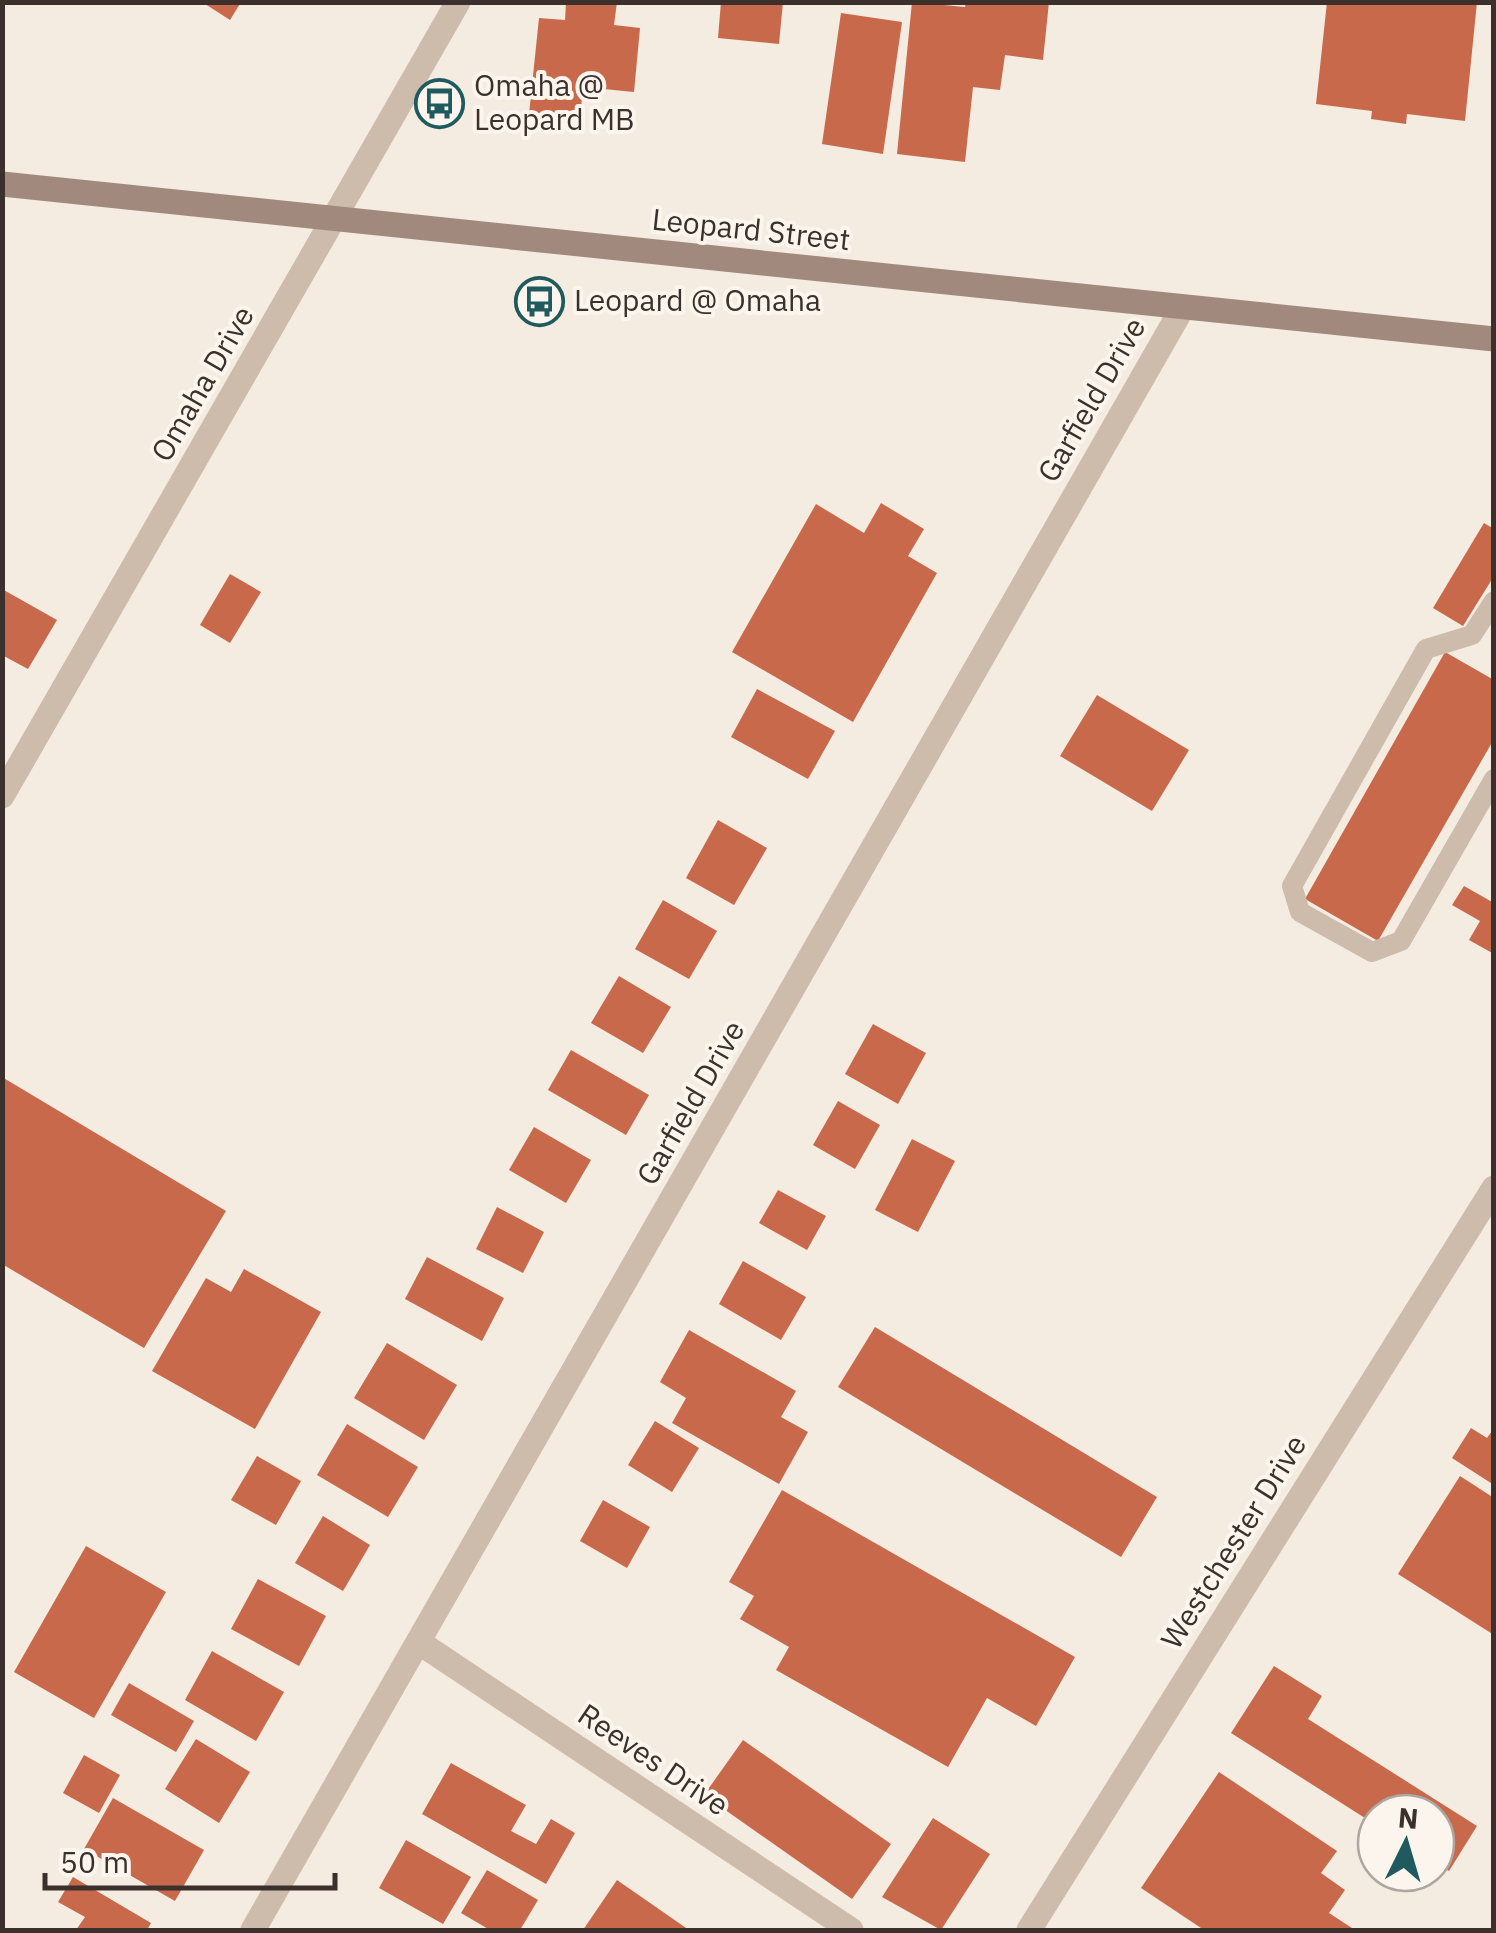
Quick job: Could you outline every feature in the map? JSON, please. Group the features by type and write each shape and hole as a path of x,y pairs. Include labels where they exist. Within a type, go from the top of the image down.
{"main road":[{"name":"Leopard Street","path":"2,184 1494,339"}],"street":[{"name":"Omaha Drive","path":"2,796 458,2"},
{"name":"Garfield Drive","path":"253,1930 1183,307"},
{"name":"Westchester Drive","path":"1030,1930 1494,1188"},
{"name":"Reeves Drive","path":"420,1643 850,1930"}],"lane":[{"path":"1494,601 1472,636 1426,649 1292,886 1300,912 1372,952 1401,941 1494,778"}],"building":[{"path":"202,2 241,2 230,20"},
{"path":"566,2 617,2 614,25 640,28 634,92 583,87 580,119 529,114 539,18 565,20"},
{"path":"721,2 783,2 779,44 718,38"},
{"path":"912,2 965,7 966,2 1049,2 1043,60 1005,55 1000,90 973,87 965,162 897,154"},
{"path":"1327,2 1477,2 1465,121 1407,114 1406,124 1371,119 1372,111 1316,104"},
{"path":"841,13 902,22 883,154 822,144"},
{"path":"881,503 924,529 908,556 937,573 853,722 732,652 816,504 864,533"},
{"path":"1484,523 1494,529 1494,576 1463,626 1433,608"},
{"path":"230,574 261,592 230,643 200,625"},
{"path":"2,589 57,620 28,669 2,655"},
{"path":"1445,652 1494,680 1494,739 1378,941 1305,899"},
{"path":"757,689 835,731 808,779 731,737"},
{"path":"1097,695 1189,750 1152,811 1060,756"},
{"path":"718,820 767,848 734,905 686,878"},
{"path":"1464,886 1494,903 1494,954 1469,940 1480,921 1452,905"},
{"path":"663,900 717,931 689,979 635,949"},
{"path":"619,976 671,1007 643,1053 591,1023"},
{"path":"873,1024 926,1053 898,1104 845,1074"},
{"path":"571,1050 649,1095 626,1135 548,1090"},
{"path":"2,1077 226,1211 144,1348 2,1264"},
{"path":"838,1101 880,1125 855,1169 813,1145"},
{"path":"534,1127 591,1160 566,1203 509,1170"},
{"path":"912,1139 955,1161 918,1232 875,1210"},
{"path":"778,1190 826,1216 807,1250 759,1223"},
{"path":"497,1207 544,1232 523,1273 476,1249"},
{"path":"427,1257 504,1298 482,1341 405,1299"},
{"path":"743,1261 806,1297 781,1340 719,1304"},
{"path":"244,1269 321,1312 255,1429 152,1371 206,1278 231,1292"},
{"path":"875,1327 1157,1497 1121,1557 838,1387"},
{"path":"689,1330 796,1391 781,1417 808,1432 779,1484 672,1423 686,1398 660,1382"},
{"path":"387,1343 457,1385 424,1440 354,1398"},
{"path":"655,1421 699,1448 672,1492 628,1465"},
{"path":"347,1424 418,1467 388,1517 317,1475"},
{"path":"1471,1428 1487,1438 1494,1428 1494,1485 1452,1458"},
{"path":"257,1456 301,1481 276,1525 231,1500"},
{"path":"1460,1476 1494,1498 1494,1635 1398,1574"},
{"path":"782,1490 1075,1657 1036,1726 987,1698 948,1767 776,1670 789,1647 740,1619 754,1596 729,1582"},
{"path":"603,1500 650,1527 627,1568 580,1541"},
{"path":"323,1516 370,1545 343,1591 295,1563"},
{"path":"86,1546 166,1592 94,1718 14,1672"},
{"path":"258,1579 326,1616 299,1666 231,1629"},
{"path":"212,1651 284,1692 256,1741 185,1700"},
{"path":"1274,1666 1322,1696 1308,1719 1425,1793 1356,1793 1356,1812 1231,1733"},
{"path":"129,1683 194,1721 176,1752 111,1715"},
{"path":"196,1739 250,1772 219,1823 165,1789"},
{"path":"743,1740 891,1844 852,1899 704,1795"},
{"path":"84,1755 120,1775 99,1813 63,1793"},
{"path":"451,1763 526,1805 511,1831 536,1844 551,1819 575,1833 546,1884 422,1814"},
{"path":"1219,1772 1337,1851 1321,1873 1345,1890 1329,1913 1355,1930 1204,1930 1141,1888"},
{"path":"113,1798 204,1850 175,1901 84,1849"},
{"path":"1456,1813 1477,1826 1456,1860"},
{"path":"933,1818 990,1854 941,1930 882,1897"},
{"path":"406,1840 471,1877 443,1924 379,1888"},
{"path":"487,1870 538,1900 520,1930 490,1930 461,1913"},
{"path":"73,1877 151,1923 147,1930 76,1930 85,1917 58,1902"},
{"path":"617,1880 689,1930 583,1930"}],"place":[{"name":"Omaha @ Leopard MB","path":"439,103"},
{"name":"Leopard @ Omaha","path":"539,301"}]}
